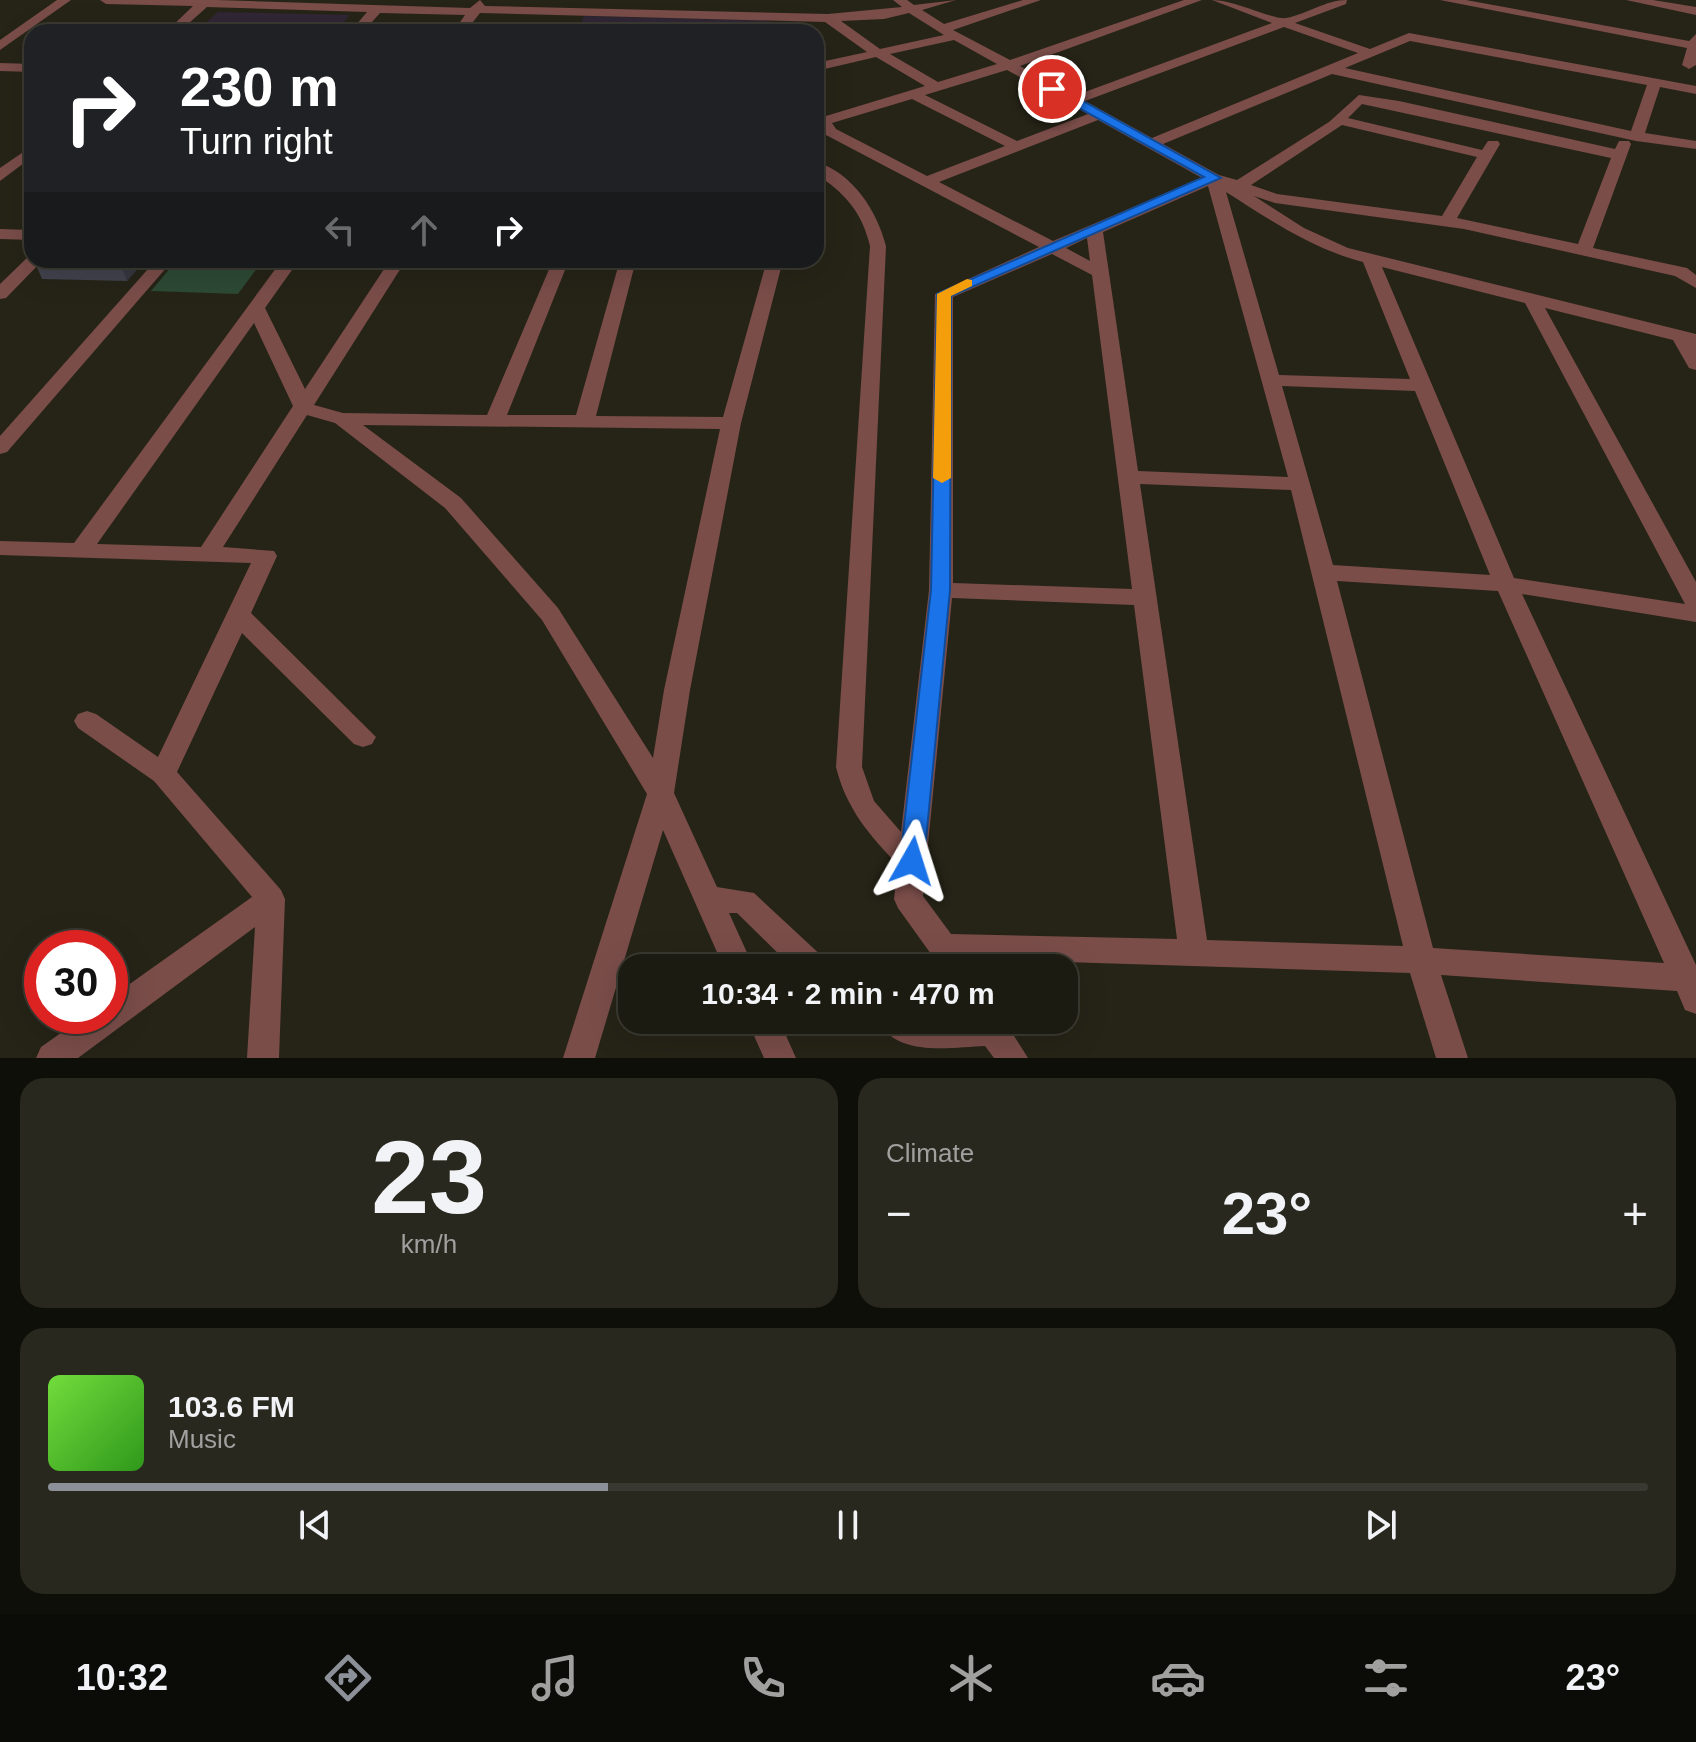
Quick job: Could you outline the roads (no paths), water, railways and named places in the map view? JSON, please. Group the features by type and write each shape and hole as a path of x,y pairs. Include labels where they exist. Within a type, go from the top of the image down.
{"street":[{"path":"31,24 65,0"},
{"path":"106,0 478,7 593,17 828,18 914,11 950,0"},
{"path":"789,24 798,0"},
{"path":"899,0 948,32 1214,178 1298,231 1342,252 1687,338 1696,364"},
{"path":"824,65 948,32 1035,0"},
{"path":"824,125 1196,0"},
{"path":"1218,0 1370,53"},
{"path":"1446,0 1695,43 1689,65"},
{"path":"1632,0 1696,11"},
{"path":"1073,101 1342,1"},
{"path":"181,24 206,2"},
{"path":"364,24 382,6"},
{"path":"465,24 478,7"},
{"path":"828,18 878,53 936,87"},
{"path":"0,46 24,29"},
{"path":"1152,143 1334,70 1404,37 1696,90"},
{"path":"0,67 24,68"},
{"path":"1334,70 1632,136 1696,145"},
{"path":"1584,250 1620,155 1632,136 1655,82"},
{"path":"913,94 1017,147"},
{"path":"1237,187 1338,120 1359,99 1399,105 1620,155"},
{"path":"926,182 1099,115"},
{"path":"1338,120 1486,155"},
{"path":"824,127 1099,272"},
{"path":"1447,221 1502,129"},
{"path":"0,176 24,156"},
{"path":"824,172 853,191 873,223 878,246 849,767 854,792 864,811 912,861"},
{"path":"1214,178 1300,484 1421,960 1452,1058"},
{"path":"948,954 908,899 941,590 944,294 1214,178 1275,198 1447,221 1691,276"},
{"path":"1094,228 1194,952"},
{"path":"0,234 24,235"},
{"path":"1370,259 1506,584 1693,986"},
{"path":"0,294 27,268"},
{"path":"0,448 158,268"},
{"path":"81,550 285,268"},
{"path":"208,553 393,268"},
{"path":"494,421 558,268"},
{"path":"584,422 626,268"},
{"path":"579,1058 661,793 677,690 731,423 773,268"},
{"path":"1531,298 1695,602"},
{"path":"256,308 304,408 342,419 731,423"},
{"path":"1271,380 1422,385"},
{"path":"342,419 453,503 550,614 661,793 733,954"},
{"path":"1129,477 1300,484"},
{"path":"0,548 266,556 163,774"},
{"path":"1323,572 1506,584 1695,602"},
{"path":"941,590 1146,597"},
{"path":"238,615 363,737"},
{"path":"87,721 163,774 271,899 263,1058"},
{"path":"708,898 744,902 799,954"},
{"path":"128,1003 271,899"},
{"path":"1078,955 1194,952 1421,960 1693,986"},
{"path":"52,1058 85,1034"},
{"path":"769,1034 780,1058"},
{"path":"995,1034 1012,1058"}]}
